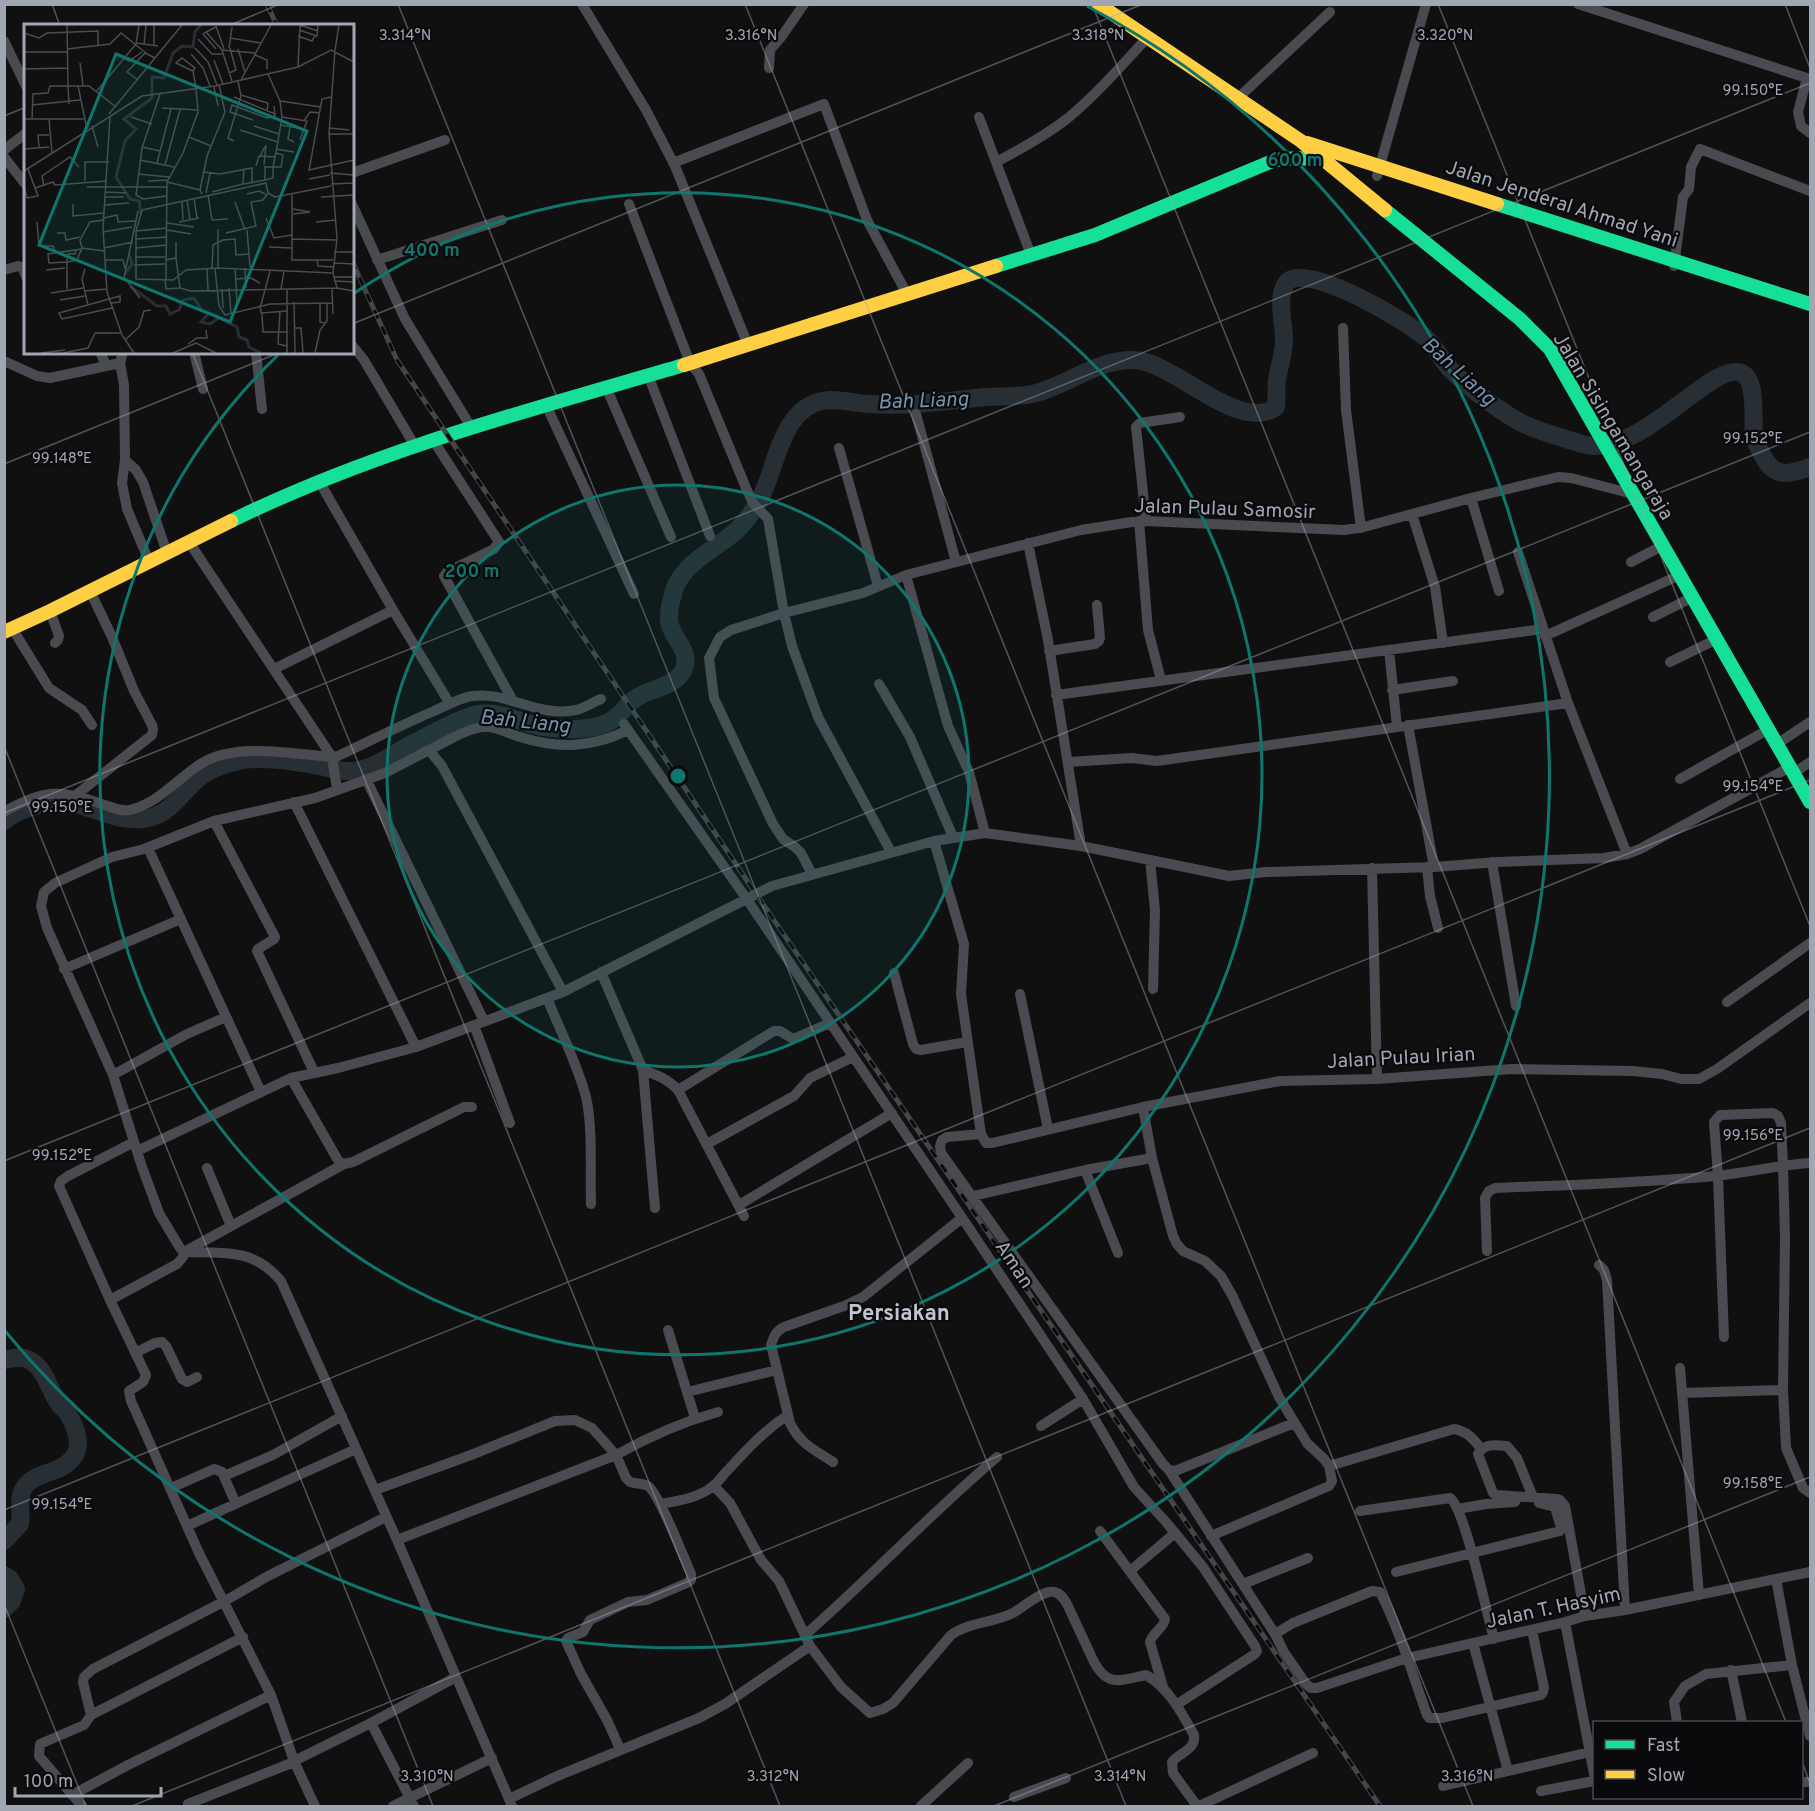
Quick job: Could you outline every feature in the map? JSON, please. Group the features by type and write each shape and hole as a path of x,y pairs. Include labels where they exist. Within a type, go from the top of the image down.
{"main road":[{"path":"1102,6 1300,141"},
{"name":"Jalan Jenderal Ahmad Yani","path":"1300,141 1379,171 1810,304"},
{"path":"1275,160 1285,150 1300,141"},
{"name":"Jalan Sisingamangaraja","path":"1300,141 1520,319 1550,349 1810,802"},
{"path":"8,630 50,612 274,500 351,468 471,427 690,363 1095,235 1275,160 1298,158 1324,160"},
{"name":"Jalan Jenderal Ahmad Yani","path":"1324,160 1379,171"},
{"name":"Jalan Jenderal Ahmad Yani","path":"1674,263 1810,308"}],"street":[{"path":"582,4 646,110 673,163 748,345"},
{"path":"769,68 771,50 804,4"},
{"path":"1379,171 1426,4"},
{"path":"1578,4 1809,79 1798,112 1801,126 1810,133"},
{"path":"1238,99 1330,12"},
{"path":"996,162 1037,140 1067,118 1091,97 1147,38"},
{"path":"4,41 24,82"},
{"path":"673,163 824,104 867,220 907,294"},
{"path":"979,117 1031,255"},
{"path":"4,150 24,135"},
{"path":"354,172 445,140"},
{"path":"1674,263 1683,197 1689,189 1691,167 1700,149 1810,191"},
{"path":"4,157 24,182"},
{"path":"629,204 690,363 699,374 746,488 753,502 768,519 792,646 818,717 891,852"},
{"path":"354,208 405,319 471,427"},
{"path":"377,260 502,220"},
{"path":"4,270 18,266 24,272"},
{"path":"1344,327 1346,410 1361,528"},
{"path":"354,348 364,360 415,446"},
{"path":"101,354 106,365"},
{"path":"194,354 203,389"},
{"path":"256,354 262,409"},
{"path":"4,361 38,376 50,378 106,365 122,358 125,460 122,483 127,509 149,561"},
{"path":"648,375 710,536"},
{"path":"606,387 671,537"},
{"path":"546,405 634,594"},
{"path":"916,414 956,562"},
{"path":"1161,680 1148,630 1136,427 1140,423 1180,417"},
{"path":"433,440 499,542 494,549 444,576 513,701"},
{"path":"839,448 878,586"},
{"path":"125,460 136,470 143,482 167,553"},
{"name":"Jalan Pulau Samosir","path":"812,874 801,853 783,839 773,824 714,698 709,658 720,637 731,630 784,613 863,593 906,575 1081,530 1142,521 1344,530 1361,528 1558,477 1571,478 1633,494"},
{"path":"319,481 450,704"},
{"path":"1471,498 1499,591"},
{"path":"1412,514 1435,587 1443,643"},
{"path":"189,542 333,760 336,786"},
{"path":"1028,543 1049,651 1081,846"},
{"path":"1631,562 1662,546"},
{"path":"1518,552 1568,703 1627,854"},
{"path":"906,575 948,726 969,772 985,833"},
{"path":"1056,695 1443,643 1544,633 1680,575"},
{"path":"76,795 153,732 152,725 134,691 90,591"},
{"path":"1653,618 1693,597"},
{"path":"1049,651 1099,642 1097,605"},
{"path":"274,669 393,610"},
{"path":"50,612 59,636 55,643"},
{"path":"8,630 49,688 78,706 92,725"},
{"path":"1670,662 1717,639"},
{"path":"1389,650 1392,690 1402,726 1431,867 1430,896 1438,928"},
{"path":"1392,690 1453,681"},
{"path":"879,684 910,737 953,837"},
{"path":"4,812 18,804 54,792 76,795 119,810 128,810 157,798 205,761 224,754 255,751 333,760 450,704 472,696 488,696 513,701 541,711 560,712 579,710 601,699"},
{"path":"1068,762 1132,759 1157,761 1568,703"},
{"path":"1777,744 1810,722"},
{"name":"Aman","path":"429,750 483,726 538,743 560,746 601,740 626,727 892,1113 1083,1399 1134,1487 1203,1567 1255,1646 1257,1650 1255,1654 1176,1705"},
{"path":"1680,779 1769,729"},
{"path":"563,992 442,766 429,750 385,773 336,786 315,798 214,821 148,848 112,858 55,883 44,892 41,906 47,928 64,969 113,1076 159,1212 180,1248 184,1252 244,1254 270,1268 281,1281 397,1540 510,1803 555,1777 666,1732 725,1704 807,1640 958,1490 997,1457"},
{"path":"315,1806 294,1761 272,1695 187,1526 129,1394 129,1391 146,1379 146,1375 59,1186 61,1181 68,1176 291,1078 416,1047 563,992 772,886 934,841 985,833 1081,846 1229,876 1266,872 1431,867 1492,862 1604,858 1640,849 1810,762"},
{"path":"366,778 479,1023 510,1123"},
{"path":"294,802 416,1047"},
{"path":"214,821 275,937 257,951 314,1072"},
{"path":"934,841 964,944 961,994 981,1134 947,1137 942,1140 941,1153 1169,1470 1275,1634 1293,1623 1332,1607 1372,1591 1380,1592 1392,1614 1429,1718 1442,1718 1541,1695 1544,1688 1532,1630"},
{"path":"148,848 261,1092"},
{"path":"1150,860 1155,910 1152,989"},
{"path":"1492,862 1516,1006"},
{"path":"1372,868 1377,1079"},
{"path":"64,969 181,919"},
{"path":"1727,1002 1810,943"},
{"path":"601,972 643,1070 655,1208"},
{"path":"894,973 916,1049 967,1042"},
{"path":"1020,994 1048,1129"},
{"path":"547,998 586,1099 589,1120 591,1204"},
{"name":"Jalan Pulau Irian","path":"981,1134 987,1143 992,1143 1143,1107 1280,1081 1377,1079 1512,1069 1633,1071 1662,1074 1681,1079 1699,1079 1717,1069 1810,1003"},
{"path":"113,1076 188,1034 226,1017"},
{"path":"678,1090 774,1031 780,1031 794,1039 830,1023"},
{"path":"707,1144 794,1096 810,1078 853,1057"},
{"path":"643,1070 663,1077 678,1090 744,1216"},
{"path":"291,1078 339,1162 344,1164"},
{"path":"110,1300 177,1264 184,1252 344,1164 353,1162 464,1107 472,1107"},
{"path":"1143,1107 1152,1158 1177,1244 1183,1251 1205,1261 1221,1276 1279,1397 1307,1443 1324,1458 1329,1466 1332,1481 1329,1486 1212,1536"},
{"path":"739,1205 892,1113"},
{"path":"1724,1337 1714,1122 1720,1115 1773,1113 1778,1116 1781,1123 1783,1165 1785,1237 1783,1390 1786,1448 1803,1488 1810,1493"},
{"path":"973,1196 1085,1170 1152,1158"},
{"path":"1487,1251 1485,1198 1489,1191 1495,1188 1657,1181 1718,1176 1810,1163"},
{"path":"207,1168 231,1226"},
{"path":"1085,1170 1118,1253"},
{"path":"833,1462 802,1443 796,1434 788,1415 771,1345 774,1336 779,1329 844,1306 862,1297 962,1218"},
{"path":"1599,1264 1607,1280 1625,1610"},
{"path":"668,1330 695,1418"},
{"path":"135,1353 162,1342 182,1379 187,1382 197,1377"},
{"path":"1680,1368 1699,1594"},
{"path":"687,1392 777,1370"},
{"path":"1682,1394 1783,1390"},
{"path":"1041,1426 1083,1399"},
{"path":"397,1540 616,1455 637,1443 695,1418 718,1412"},
{"path":"660,1504 693,1497 714,1486 770,1426 788,1415"},
{"path":"224,1476 273,1455 342,1416"},
{"path":"375,1490 555,1421 575,1420 592,1428 616,1455 630,1482 648,1486 660,1504 691,1574 691,1580 647,1600 628,1602 590,1620 583,1632 566,1641 620,1749"},
{"path":"1169,1470 1175,1471 1294,1423"},
{"path":"1329,1466 1454,1429 1464,1431 1471,1436 1481,1449"},
{"path":"1533,1497 1516,1458 1508,1446 1491,1444 1481,1449 1478,1454 1492,1493 1496,1495 1557,1499 1565,1506 1586,1616"},
{"path":"187,1526 356,1449"},
{"path":"171,1488 214,1468 222,1472 236,1504"},
{"path":"714,1486 730,1503 761,1560 780,1581 807,1640 841,1687 870,1713 877,1712 893,1703 957,1630 1006,1616 1043,1593 1053,1592 1061,1596 1067,1604 1098,1670 1108,1680 1146,1675 1163,1688 1176,1705 1194,1735 1195,1741 1193,1746 1172,1762 1173,1773 1198,1806 1313,1753"},
{"path":"1360,1511 1450,1498 1454,1501 1464,1525 1494,1639"},
{"path":"1396,1572 1560,1531 1562,1528 1555,1507 1544,1503 1508,1502 1457,1509"},
{"path":"91,1715 84,1677 93,1670 268,1576 386,1517"},
{"path":"1100,1531 1166,1619 1149,1642 1163,1688"},
{"path":"1130,1570 1175,1533"},
{"path":"1243,1584 1308,1558"},
{"name":"Jalan T. Hasyim","path":"1275,1634 1284,1652 1306,1684 1311,1688 1317,1688 1407,1658 1586,1616 1810,1572"},
{"path":"1776,1580 1792,1665 1810,1736"},
{"path":"1565,1622 1593,1768"},
{"path":"82,1806 39,1756 40,1744 84,1725 91,1715 243,1637"},
{"path":"1473,1643 1508,1771"},
{"path":"1677,1721 1674,1702 1685,1686 1706,1674 1792,1665"},
{"path":"1731,1670 1742,1721"},
{"path":"188,1804 294,1761 456,1677"},
{"path":"72,1795 272,1695"},
{"path":"371,1723 412,1802"},
{"path":"1443,1786 1590,1752"},
{"path":"393,1806 412,1802 492,1758"},
{"path":"921,1806 968,1763"},
{"path":"1014,1797 1066,1778"},
{"path":"1541,1791 1593,1781"}],"waterway":[{"name":"Bah Liang","path":"4,821 25,809 56,802 80,805 121,818 153,817 173,805 204,774 221,766 244,760 266,759 344,771 359,770 380,762 449,725 478,714 498,715 558,729 590,728 607,723 636,698 674,681 683,671 685,657 669,621 675,587 688,568 735,532 750,515 762,495 784,436 792,422 814,403 840,400 898,405 1026,395 1045,390 1107,364 1134,360 1150,363 1225,404 1243,411 1261,413 1276,407 1277,380 1284,345 1282,294 1287,282 1298,278 1315,280 1335,287 1381,309 1428,340 1453,372 1503,412 1533,428 1582,444 1604,445 1627,438 1650,426 1712,381 1729,373 1742,373 1747,377 1752,393 1754,437 1769,465 1784,473 1810,467"},
{"name":"Bah Liang","path":"4,1360 24,1358 38,1367 55,1398 71,1418 78,1443 71,1461 39,1476 26,1485 21,1496 20,1524 4,1541"},
{"name":"Bah Liang","path":"4,1575 10,1579 16,1589 12,1601 4,1609"}],"railway":[{"path":"267,4 276,24"},
{"path":"354,265 397,360 754,891 1380,1806"}],"traffic: fast":[{"path":"996,266 1095,235 1275,160 1298,158 1324,160"},
{"path":"1497,204 1810,304"},
{"path":"1385,210 1520,319 1550,349 1810,802"},
{"path":"231,521 285,496 397,452 511,415 684,365"}],"traffic: slow":[{"path":"1098,4 1301,141 1385,210"},
{"path":"1307,143 1497,204"},
{"path":"684,365 996,266"},
{"path":"4,632 231,521"}],"district":[{"name":"Persiakan","path":"899,1312"}]}
